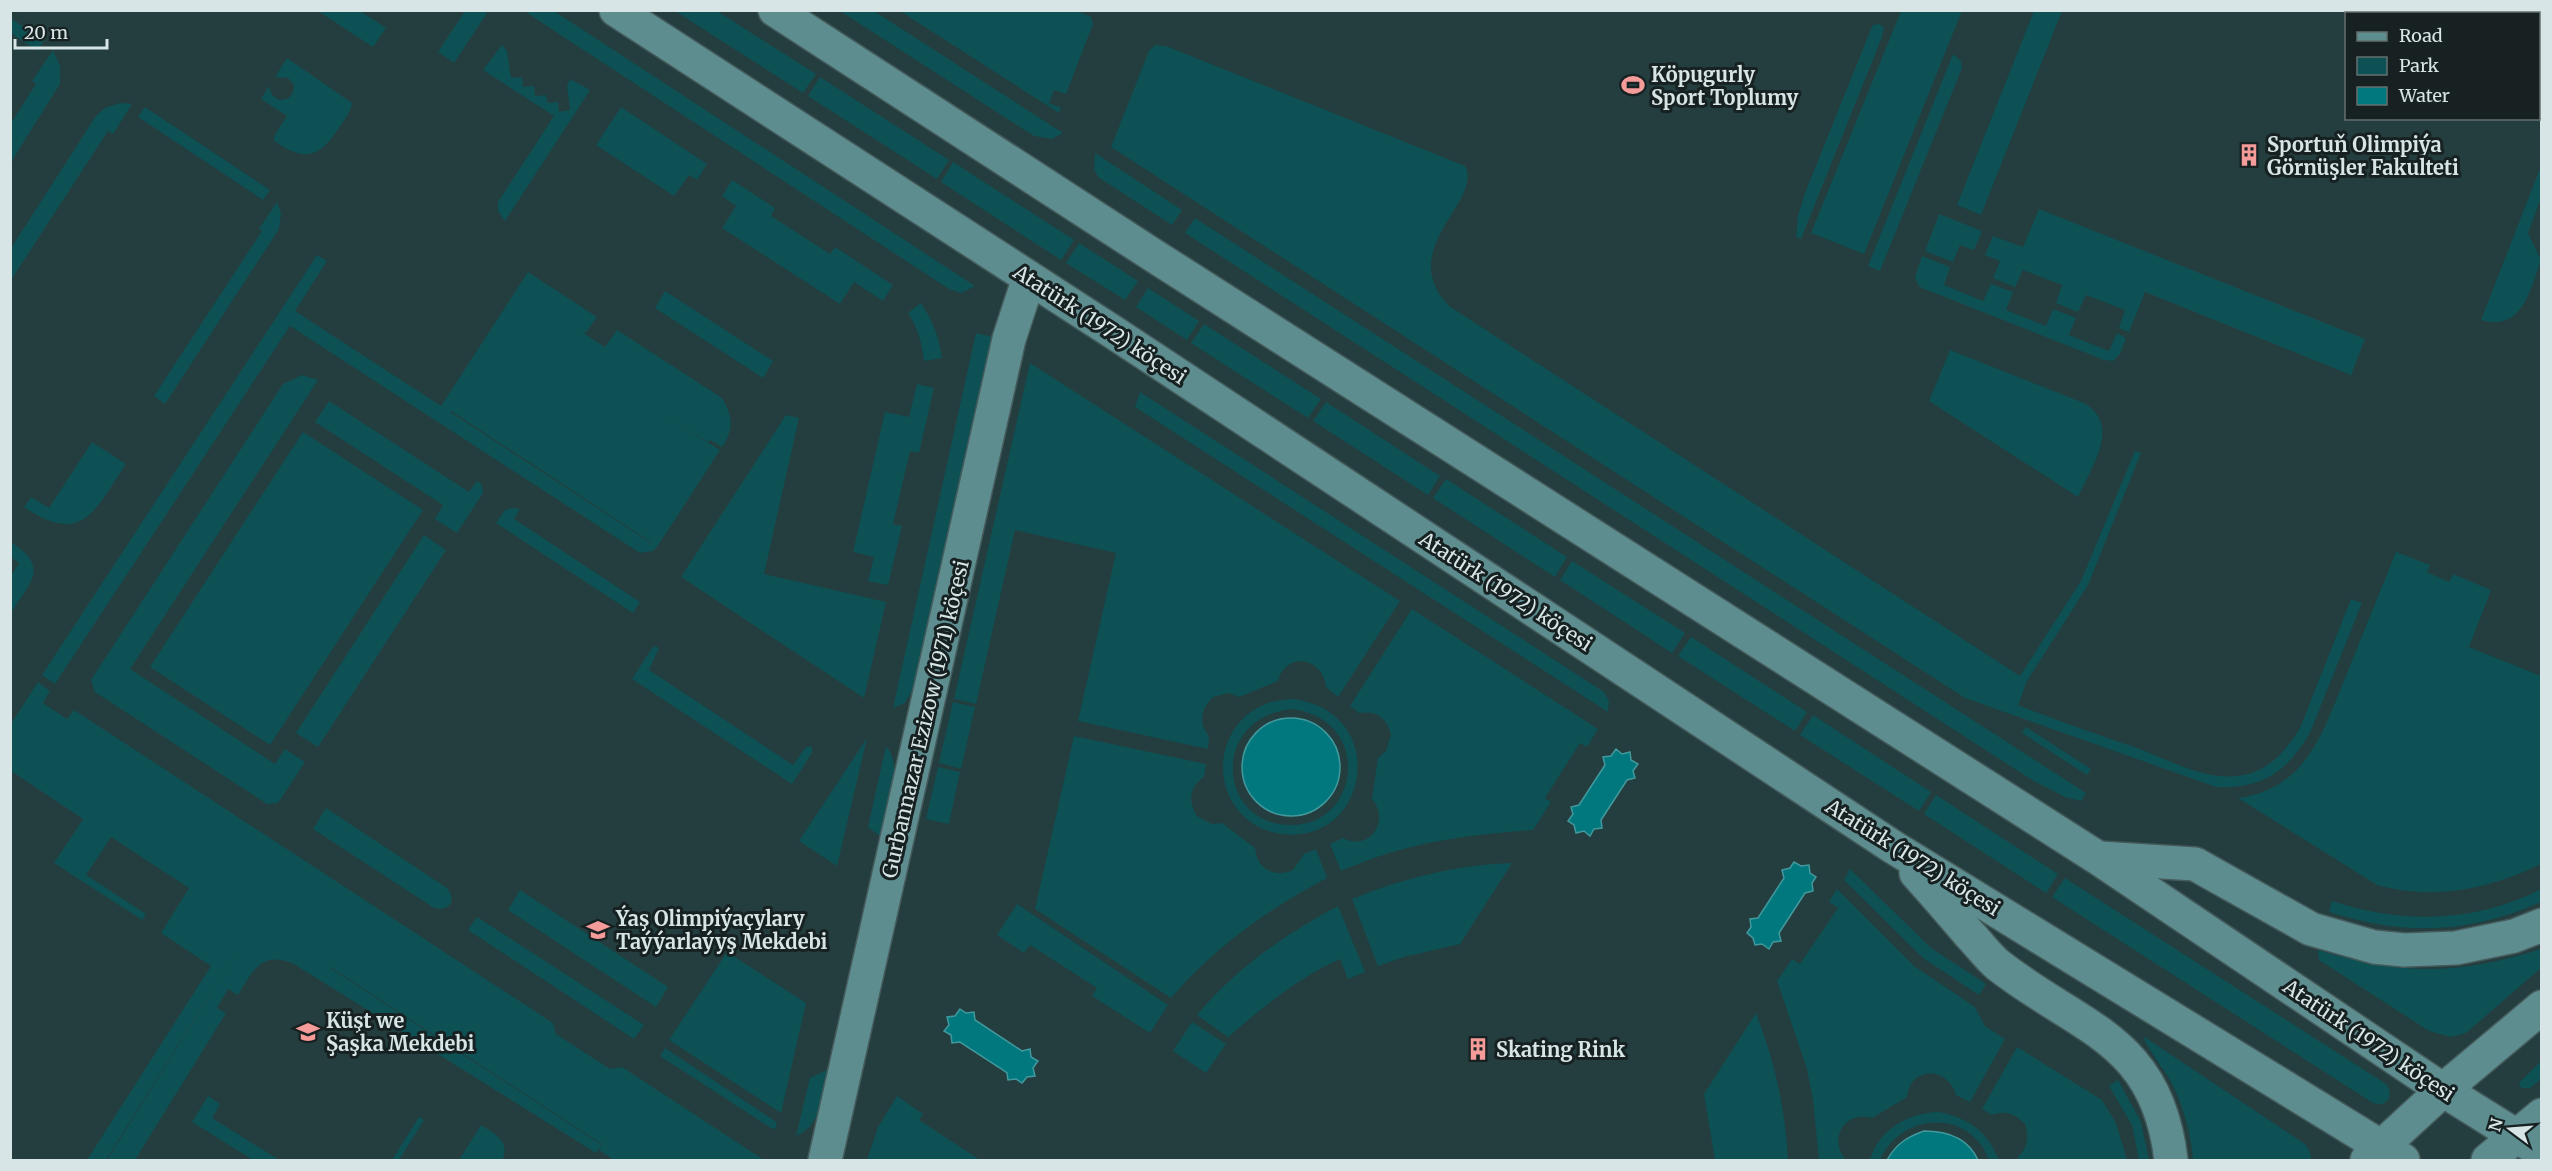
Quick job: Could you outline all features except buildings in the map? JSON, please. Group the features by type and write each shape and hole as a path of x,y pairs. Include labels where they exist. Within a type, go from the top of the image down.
{"main road":[{"name":"Atatürk (1972) köçesi","path":"616,10 1029,278 1893,847 2384,1156"},
{"name":"Atatürk (1972) köçesi","path":"775,10 1179,272 2098,858 2443,1090 2533,1134"},
{"name":"Gurbannazar Ezizow (1971) köçesi","path":"825,1161 1009,339 1029,278"},
{"path":"1893,847 1996,964 2114,1042 2140,1071 2157,1098 2165,1120 2171,1161"},
{"path":"2098,858 2195,864 2311,929 2374,947 2404,950 2456,948 2514,936 2541,925"},
{"path":"2384,1156 2443,1090 2541,1007"},
{"path":"2488,1161 2533,1134"}],"green space":[{"path":"529,10 554,11 975,286 961,293 949,289 527,13"},
{"path":"318,11 360,11 386,28 373,47"},
{"path":"465,11 487,13 454,63 438,52"},
{"path":"675,11 717,11 816,74 803,93"},
{"path":"840,11 874,11 1063,133 1052,139 1034,136"},
{"path":"900,11 1078,11 1091,17 1093,24 1066,94 1054,90 1049,103 1061,108 1059,113"},
{"path":"1901,11 1962,11 1864,254 1811,233"},
{"path":"2034,11 2062,11 1981,215 1957,205"},
{"path":"10,18 44,40 38,51 11,33"},
{"path":"1879,24 1884,27 1882,37 1801,239 1796,237 1798,216 1805,193 1871,29 1873,25"},
{"path":"502,45 507,51 511,78 522,77 523,87 534,86 535,96 546,95 548,103 558,102 559,112 570,110 567,86 570,79 590,90 505,221 498,211 498,202 554,116 483,70"},
{"path":"1155,45 1166,46 1465,166 1468,180 1463,195 1435,246 1431,265 1435,285 1449,306 2020,676 2081,581 2135,451 2141,453 2088,585 2027,681 2018,705 2200,772 2225,776 2248,774 2274,760 2300,728 2351,599 2362,603 2310,733 2292,758 2272,775 2247,785 2216,787 1965,698 1111,147 1149,51"},
{"path":"53,50 60,66 60,84 11,162 11,123 36,84 32,81"},
{"path":"1953,54 1961,61 1962,68 1880,271 1868,266"},
{"path":"287,58 352,103 347,116 332,138 325,146 311,154 294,152 274,141 274,136 287,116 261,99 269,86 272,95 279,100 286,99 292,94 294,85 288,78 275,77"},
{"path":"820,77 949,160 937,179 808,96"},
{"path":"120,103 132,104 113,134 108,131 11,280 11,248 96,116 105,108"},
{"path":"145,107 270,190 263,200 138,117"},
{"path":"621,107 707,164 697,180 689,175 674,196 596,145"},
{"path":"1095,153 1182,210 1172,225 1098,177 1094,169"},
{"path":"953,162 1074,240 1061,260 941,182"},
{"path":"2541,166 2541,198 2528,233 2541,260 2533,284 2522,306 2515,314 2506,320 2495,322 2481,320"},
{"path":"732,180 775,208 771,216 830,254 835,247 893,285 883,301 854,282 840,304 722,228 736,206 722,196"},
{"path":"277,202 281,213 279,229 165,404 154,396 262,231 259,229"},
{"path":"2039,209 2365,339 2351,375 2145,292 2129,332 2119,328 2125,310 2086,295 2078,312 2056,303 2062,285 2023,270 2015,287 1993,278 2000,261 1985,255 1993,236 2023,247"},
{"path":"1939,214 1982,231 1974,250 1960,245 1953,262 1925,251"},
{"path":"1195,218 2086,793 2081,801 2065,797 2032,780 1185,233"},
{"path":"1079,243 1138,281 1125,300 1066,263"},
{"path":"317,255 327,261 295,311 441,406 528,272 597,317 586,333 582,332 605,347 617,330 722,398 728,411 731,423 726,441 722,447 710,440 708,443 720,450 657,547 653,551 640,553 290,326 55,684 42,675","holes":["451,411 651,543 450,412"]},
{"path":"1922,256 1950,267 1944,285 1983,301 1991,284 2013,292 2006,310 2046,326 2053,309 2076,318 2069,335 2109,351 2117,333 2126,338 2120,354 2113,361 2104,360 1922,288 1915,277"},
{"path":"1148,288 1199,321 1187,340 1136,307"},
{"path":"665,291 773,361 763,378 655,308"},
{"path":"921,303 935,329 942,358 924,361 919,336 908,313"},
{"path":"1204,324 1321,399 1308,418 1191,343"},
{"path":"976,333 992,337 913,689 905,703 893,708"},
{"path":"1950,350 2084,403 2095,412 2101,423 2100,447 2078,497 1929,401"},
{"path":"1030,363 1400,601 1338,697 1326,687 1323,677 1312,664 1296,662 1288,665 1282,671 1278,681 1239,697 1229,693 1213,697 1202,716 1203,726 1209,736 1208,749 1078,721 1116,553 1015,530 976,704 954,699"},
{"path":"302,375 318,380 130,669 275,764 285,749 305,762 278,803 267,804 95,692 91,680 283,384"},
{"path":"917,384 934,388 919,453 910,451 893,524 902,526 888,585 868,581 874,557 853,552 885,412 909,417"},
{"path":"1140,392 1604,692 1609,701 1608,712 1135,407"},
{"path":"329,401 469,492 477,481 482,485 483,493 457,533 435,519 443,505 315,422"},
{"path":"1326,402 1440,476 1428,495 1313,421"},
{"path":"786,415 799,418 764,574 886,602 864,698 681,577"},
{"path":"303,432 423,510 270,745 150,667"},
{"path":"92,442 126,464 105,496 86,518 74,523 60,524 44,519 24,507 31,497 49,508"},
{"path":"1446,479 1567,557 1555,577 1433,498"},
{"path":"520,509 514,519 640,602 633,613 496,523 505,510"},
{"path":"424,535 446,550 318,747 296,733"},
{"path":"11,542 30,560 33,575 11,613 11,576 19,563 11,557"},
{"path":"2396,552 2430,565 2427,572 2449,582 2453,574 2491,590 2469,647 2541,676 2541,864 2482,886 2461,890 2420,892 2377,885 2238,798 2256,794 2285,780 2306,759 2315,746 2330,715"},
{"path":"1572,561 1685,633 1672,653 1560,580"},
{"path":"1412,609 1598,729 1587,747 1580,743 1545,798 1551,802 1533,830 1435,842 1389,853 1341,871 1330,844 1343,838 1361,841 1369,838 1378,825 1379,816 1372,799 1378,758 1386,751 1391,735 1387,724 1380,716 1365,712 1359,713 1350,706"},
{"path":"1691,637 1807,712 1795,731 1678,656"},
{"path":"656,646 659,648 649,670 793,765 805,748 809,746 812,748 812,753 792,784 632,679 652,648"},
{"path":"38,682 50,691 43,703 67,719 74,710 553,1023 556,1034 610,1069 622,1067 764,1160 614,1160 599,1150 601,1146 596,1153 294,964 274,959 266,961 254,971 238,995 228,989 217,1008 226,1013 135,1160 107,1160 257,919 106,1160 87,1160 211,966 161,933 189,888 111,837 86,875 146,914 142,920 54,863 83,819 11,771 11,724","holes":["330,967 602,1144 602,1145"]},
{"path":"1293,699 1325,709 1345,727 1356,751 1357,776 1350,800 1334,820 1311,832 1281,834 1257,826 1238,810 1229,796 1224,781 1223,765 1225,750 1240,722 1252,711 1266,704","holes":["1293,709 1319,718 1337,733 1346,752 1348,773 1343,793 1331,810 1312,821 1288,825 1264,819 1247,807 1236,789 1233,768 1236,748 1248,730 1266,716"]},
{"path":"953,702 975,707 961,769 939,763"},
{"path":"1813,715 1931,792 1919,811 1800,735"},
{"path":"2026,727 2091,769 2087,775 2022,733"},
{"path":"1074,736 1206,764 1204,777 1195,785 1191,800 1197,816 1212,824 1222,823 1255,848 1259,861 1273,872 1293,870 1304,854 1316,849 1327,878 1243,930 1188,979 1171,998 1035,909"},
{"path":"867,738 837,866 799,841"},
{"path":"886,746 894,766 894,777 881,837 868,827"},
{"path":"938,767 960,772 949,824 926,819"},
{"path":"1936,795 2058,874 2046,893 1924,814"},
{"path":"326,808 447,888 452,901 448,907 434,908 313,829"},
{"path":"1512,863 1460,944 1404,957 1378,966 1352,899 1430,874 1491,864"},
{"path":"1850,869 1931,948 1986,984 1979,995 1923,958 1844,880"},
{"path":"2065,878 2386,1084 2390,1096 2386,1102 2373,1103 2052,897"},
{"path":"1837,889 1914,966 1975,1007 1985,1026 2005,1039 1970,1102 1956,1095 1952,1085 1938,1075 1922,1075 1910,1087 1907,1097 1872,1118 1854,1118 1847,1122 1839,1136 1841,1152 1846,1160 1819,1160 1813,1100 1807,1069 1777,981 1792,959 1800,964 1838,908 1829,902"},
{"path":"2541,889 2541,902 2514,913 2462,926 2410,928 2357,920 2329,912 2332,901 2385,914 2438,916 2464,914 2516,900"},
{"path":"520,890 668,987 656,1007 508,910"},
{"path":"1017,904 1168,1005 1150,1033 1092,996 1097,988 1030,945 1024,953 997,935"},
{"path":"1338,906 1365,972 1348,979 1340,959 1295,984 1228,1037 1197,1015 1228,982 1262,954 1299,928"},
{"path":"477,917 644,1025 634,1039 468,930"},
{"path":"2541,949 2541,968 2466,1033 2451,1037 2429,1031 2319,960 2318,950 2377,964 2430,969 2483,964"},
{"path":"727,952 806,1003 781,1113 669,1040"},
{"path":"1756,1013 1778,1085 1788,1160 1715,1160 1704,1094"},
{"path":"1192,1022 1226,1044 1206,1073 1173,1051"},
{"path":"2143,1036 2305,1144 2310,1152 2311,1160 2193,1160 2188,1129 2179,1099"},
{"path":"2017,1047 2102,1100 2116,1123 2127,1160 2018,1160 2027,1142 2025,1124 2010,1114 1992,1115 1982,1109"},
{"path":"665,1048 775,1121 777,1125 775,1129 660,1056"},
{"path":"2541,1061 2541,1079 2530,1088 2521,1088 2519,1083"},
{"path":"827,1070 816,1117 805,1131 796,1136 810,1078"},
{"path":"2118,1080 2141,1122 2149,1160 2139,1160 2132,1125 2109,1086"},
{"path":"208,1096 220,1104 212,1118 279,1160 253,1160 192,1122"},
{"path":"897,1096 923,1114 919,1120 980,1160 867,1160 878,1127"},
{"path":"1939,1112 1959,1118 1976,1128 1989,1142 1999,1160 1989,1160 1980,1143 1967,1131 1952,1124 1935,1122 1919,1125 1903,1132 1890,1144 1880,1160 1870,1160 1880,1140 1896,1125 1906,1119"},
{"path":"419,1117 424,1120 399,1160 392,1160"},
{"path":"481,1125 503,1143 505,1153 503,1159 459,1160"}],"water":[{"path":"1291,718 1310,721 1326,732 1337,748 1340,767 1337,786 1326,802 1310,813 1291,816 1272,813 1256,802 1245,786 1242,767 1245,748 1256,732 1272,721"},
{"path":"1616,749 1622,754 1630,752 1631,760 1638,764 1633,771 1635,778 1627,780 1601,820 1602,828 1594,829 1590,836 1584,831 1576,833 1574,825 1568,821 1573,814 1571,807 1579,805 1605,765 1603,757 1611,756"},
{"path":"1794,862 1801,866 1809,865 1810,873 1816,877 1812,883 1813,891 1805,893 1779,933 1781,941 1773,942 1769,949 1762,944 1755,945 1753,938 1747,933 1751,927 1750,919 1758,918 1784,878 1782,870 1790,868"},
{"path":"960,1009 966,1013 974,1012 975,1020 1022,1051 1030,1049 1031,1057 1038,1061 1033,1068 1035,1076 1027,1077 1022,1083 1016,1079 1008,1080 1007,1073 1000,1068 960,1042 952,1043 951,1035 944,1031 949,1025 947,1017 955,1016"},
{"path":"1924,1131 1941,1132 1956,1137 1969,1146 1978,1160 1887,1160 1902,1142"}],"place":[{"name":"Köpugurly Sport Toplumy","path":"1633,85"},
{"name":"Sportuň Olimpiýa Görnüşler Fakulteti","path":"2249,155"},
{"name":"Ýaş Olimpiýaçylary Taýýarlaýyş Mekdebi","path":"598,930"},
{"name":"Küşt we Şaşka Mekdebi","path":"308,1032"},
{"name":"Skating Rink","path":"1478,1049"}]}
